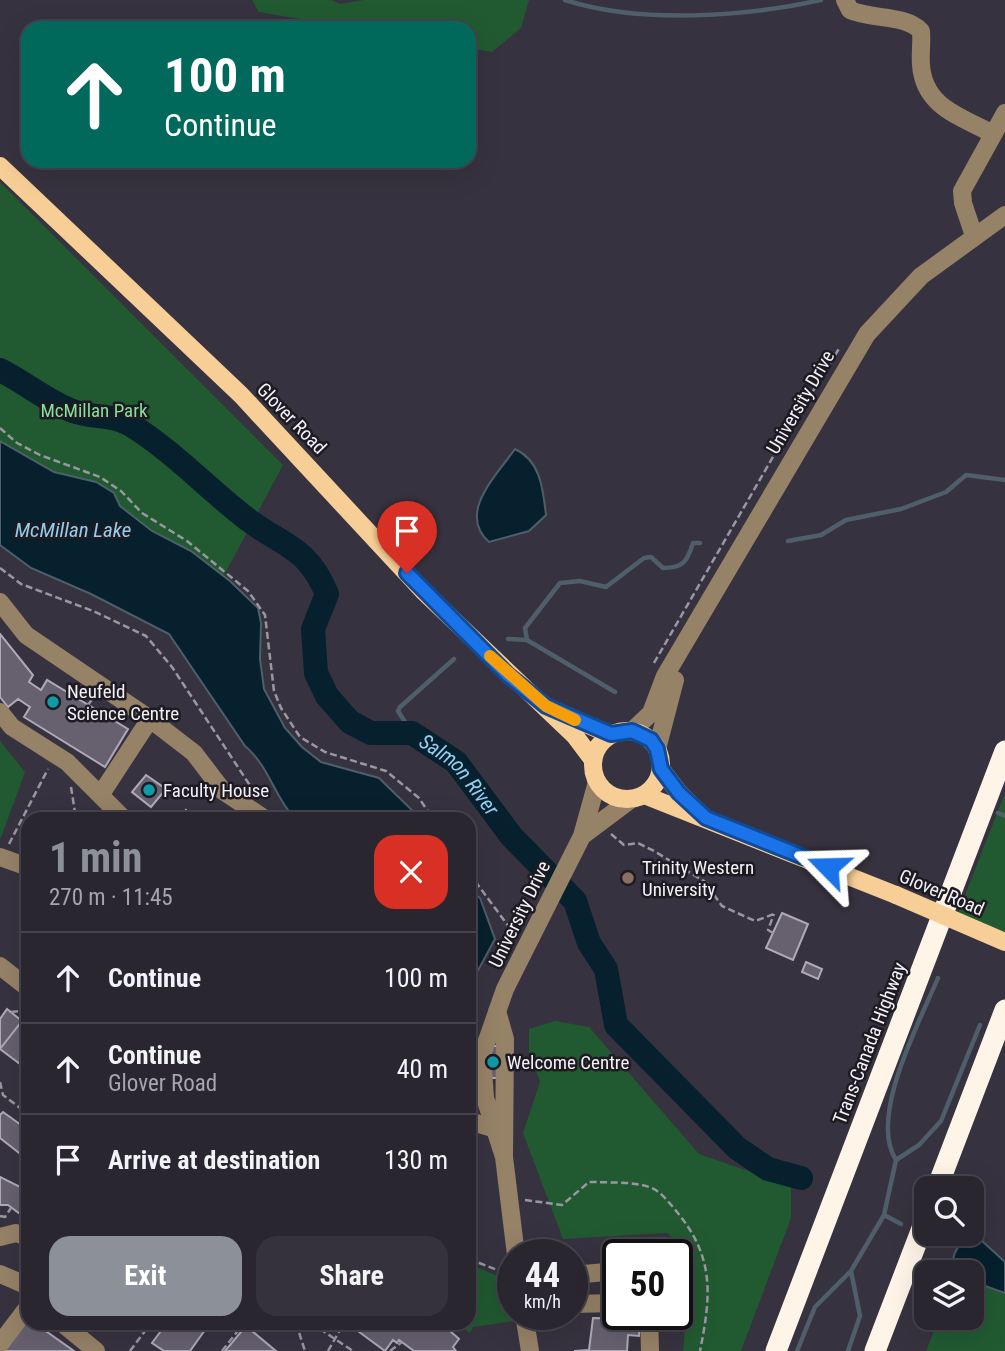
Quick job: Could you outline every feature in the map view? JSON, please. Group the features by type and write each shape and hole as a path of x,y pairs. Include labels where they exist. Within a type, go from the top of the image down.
{"highway":[{"name":"Trans-Canada Highway","path":"776,1351 1005,751"},
{"path":"942,1176 1005,1010"},
{"path":"875,1351 915,1246"}],"main road":[{"name":"Glover Road","path":"0,166 241,395 424,591 508,675 546,706 575,736 593,761"},
{"name":"Glover Road","path":"546,706 611,734"},
{"path":"632,731 651,740 657,749 661,769 653,789 637,798 610,796 597,782 593,761 599,745 611,734 632,731"},
{"name":"Glover Road","path":"661,769 679,793 706,818"},
{"name":"Glover Road","path":"637,798 706,818 1005,942"}],"street":[{"path":"845,0 850,10 865,17 912,22 920,32 920,64 924,85 932,100 993,134"},
{"path":"974,236 962,203 962,191 1005,114"},
{"name":"University Drive","path":"632,731 648,719 665,676 681,653 852,356 903,293 974,236 1005,215"},
{"path":"0,602 26,635 150,719 194,753 223,791 254,812"},
{"name":"University Drive","path":"657,749 681,653"},
{"path":"0,712 12,727 62,758 118,812"},
{"path":"101,794 150,719"},
{"name":"University Drive","path":"476,1061 525,949 580,839 597,782"},
{"name":"University Drive","path":"580,839 637,798"},
{"path":"1,858 21,865"},
{"path":"0,966 21,982"},
{"name":"University Drive","path":"497,1011 505,1039 504,1157"},
{"name":"University Drive","path":"476,1082 477,1100 493,1128 504,1157 515,1239"},
{"path":"476,1123 493,1128"},
{"path":"0,1237 16,1233 21,1235"},
{"path":"0,1274 21,1283"},
{"path":"0,1344 21,1316"},
{"path":"70,1330 96,1351"},
{"path":"527,1330 530,1351"},
{"path":"649,1330 650,1351"}],"path":[{"path":"0,428 17,443 40,455 100,477 121,491 142,513 187,541 242,586 257,600 265,615 274,691 281,708 300,737 325,752 386,771 419,798 428,812"},
{"path":"0,568 21,584 93,611 146,636 172,667 258,797"},
{"path":"62,758 74,812"},
{"path":"29,812 62,758"},
{"path":"1,858 21,825"},
{"path":"607,829 624,845 638,843 707,883 722,906 755,921 774,914 768,930 773,933"},
{"path":"476,882 525,949"},
{"path":"11,1012 21,1011"},
{"path":"0,1082 4,1095 21,1108"},
{"path":"0,1099 4,1095"},
{"path":"511,1196 562,1205 589,1182 638,1185 655,1189 695,1237 704,1254 708,1285 700,1351"},
{"path":"0,1216 5,1217 11,1208"},
{"path":"476,1262 497,1270"},
{"path":"130,1351 145,1330"},
{"path":"222,1351 238,1330"},
{"path":"298,1330 305,1351"},
{"path":"321,1330 353,1351"},
{"path":"328,1351 340,1330"},
{"path":"390,1351 402,1342"}],"green space":[{"path":"252,0 331,0 340,4 364,0 529,0 521,28 492,52 476,49 476,21 311,21 259,12"},
{"name":"McMillan Park","path":"0,182 283,465 207,607 0,459"},
{"path":"0,741 25,772 0,840"},
{"path":"1005,793 1005,934 958,913"},
{"path":"555,1021 589,1027 699,1154 791,1186 791,1218 741,1351 683,1351 685,1330 693,1330 693,1239 673,1239 667,1233 563,1239 523,1133 540,1082 529,1052 529,1029"},
{"path":"476,1267 497,1276 497,1324 476,1327"},
{"path":"984,1286 1005,1293 1005,1351 926,1351 934,1330 984,1330"}],"water":[{"name":"McMillan Lake","path":"0,441 54,472 96,482 114,493 120,506 152,531 191,551 230,581 258,608 264,689 285,728 302,747 321,762 379,778 414,812 290,812 260,763 245,746 169,634 91,594 31,568 0,545"},
{"path":"515,449 530,461 539,477 546,515 529,531 489,542 480,531 478,507 490,483"},
{"path":"476,895 480,898 495,939 476,974"},
{"path":"984,1243 1005,1262 1005,1293 984,1286 984,1260 953,1260 959,1246 984,1246"}],"building":[{"name":"Neufeld Science Centre","path":"0,634 33,675 29,682 41,690 47,680 128,729 105,767 24,717 30,707 18,699 8,707 0,697"},
{"name":"Faculty House","path":"146,775 166,789 151,807 132,792"},
{"path":"782,913 808,924 793,960 766,948"},
{"path":"806,962 822,969 818,979 802,972"},
{"path":"7,1009 21,1022 0,1049 0,1019"},
{"path":"21,1022 21,1065 0,1049"},
{"name":"Welcome Centre","path":"489,1046 499,1046 498,1078 488,1078"},
{"path":"3,1112 21,1125 21,1154 0,1138 0,1115"},
{"path":"0,1177 21,1188 21,1215 8,1205 0,1205"},
{"path":"593,1318 602,1318 602,1330 639,1330 639,1336 628,1335 627,1351 574,1351 589,1350"},
{"path":"21,1322 21,1330 44,1330 74,1351 0,1351"},
{"path":"162,1330 205,1330 190,1351 164,1351 152,1343"},
{"path":"243,1330 251,1330 276,1351 225,1351"},
{"path":"356,1330 449,1330 459,1339 453,1347 456,1351 414,1351 399,1340 397,1343 393,1340 385,1351"}],"waterway":[{"path":"565,0 594,8 659,15 759,11 821,0"},
{"name":"Salmon River","path":"0,370 70,410 116,419 131,425 162,447 247,519 303,557 327,594 313,629 316,673 327,696 350,722 371,733 412,733 456,762 512,837 575,901 589,943 606,969 616,1025 737,1148 768,1169 801,1178"},
{"path":"788,541 821,535 846,520 901,509 946,492 966,475 1005,480"},
{"path":"508,639 527,640 525,628 560,583 580,581 606,587 644,558 651,557 663,568 680,565 689,555 693,543 700,543"},
{"path":"527,640 615,692"},
{"path":"412,733 398,711 400,707 454,659"},
{"path":"998,813 1005,816"},
{"path":"797,1351 815,1307 851,1271 884,1215 896,1160 889,1142 888,1119 892,1095 909,1043 938,978"},
{"path":"896,1160 919,1145 941,1121 980,1025"},
{"path":"884,1215 901,1224"},
{"path":"848,1351 860,1316 851,1271"}],"slow traffic":[{"path":"490,656 508,675 546,706 575,720"}],"place":[{"name":"Neufeld Science Centre","path":"53,702"},
{"name":"Faculty House","path":"149,790"},
{"name":"Trinity Western University","path":"628,878"},
{"name":"Welcome Centre","path":"493,1062"}],"route":[{"path":"407,573 508,675 546,706 611,734 632,731 651,740 661,759 661,769 679,793 706,818 828,867"}]}
